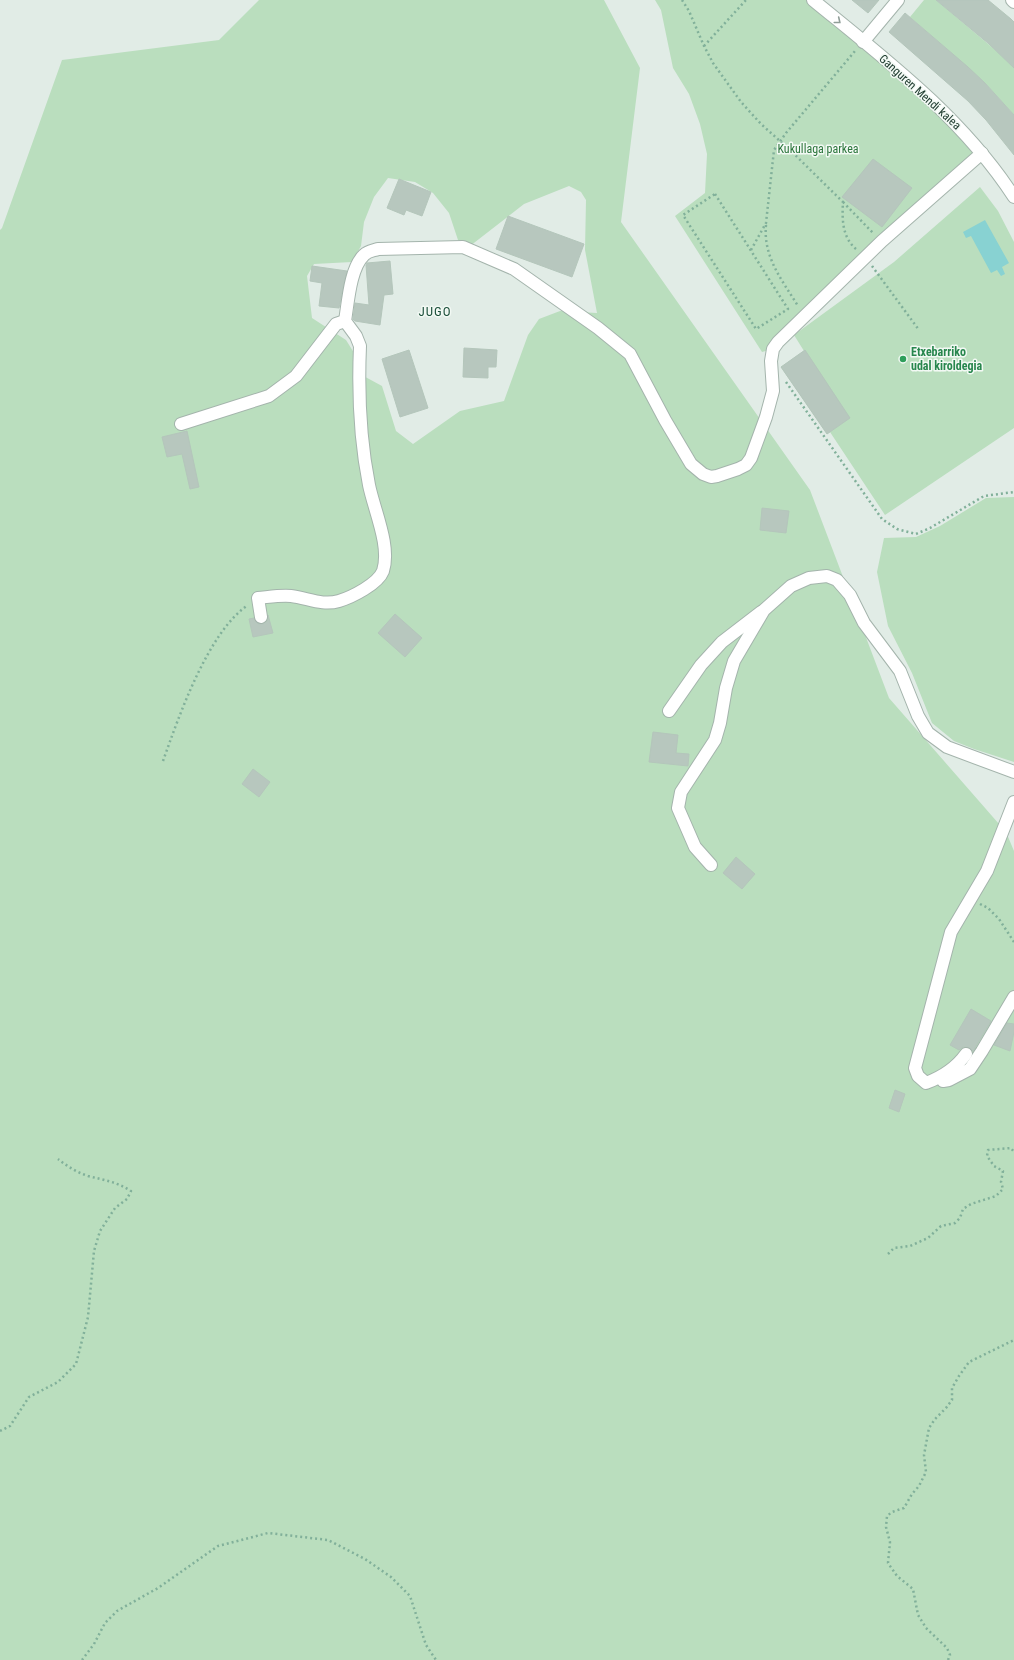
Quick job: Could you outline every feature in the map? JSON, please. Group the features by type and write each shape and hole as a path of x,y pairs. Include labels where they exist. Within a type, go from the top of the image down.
{"street":[{"name":"Ganguren Mendi kalea","path":"813,0 934,102 982,153 1014,197"},
{"path":"864,42 898,0"},
{"path":"261,617 258,598 291,596 321,603 338,601 353,595 373,583 380,577 383,570 385,554 368,485 361,425 360,346 353,332 345,321 353,276 357,264 363,256 369,252 378,249 463,247 514,269 598,328 630,354 665,420 691,464 703,474 711,477 738,469 746,465 752,458 774,392 771,361 773,349 778,342 882,241 982,153"},
{"path":"181,424 269,396 296,376 336,324 345,321"},
{"path":"669,711 700,665 722,642 764,610 791,586 810,578 827,576 837,580 850,595 864,623 900,671 918,716 928,733 947,747 1014,772"},
{"path":"711,865 695,847 678,808 681,792 715,740 720,723 726,688 734,661 764,610"},
{"path":"1014,802 987,871 951,932 915,1068 918,1076 926,1083 949,1080 970,1069 1014,997"},
{"path":"926,1083 938,1079 951,1070 966,1054"}],"path":[{"path":"682,0 690,11 704,46 713,63 741,102 761,124 882,241"},
{"path":"704,46 746,0"},
{"path":"805,317 769,257 766,240 766,223 774,150 853,54"},
{"path":"715,194 751,250 788,309 756,329 683,215 715,194"},
{"path":"843,202 842,218 844,231 853,247 865,258 919,330"},
{"path":"751,250 766,223"},
{"path":"784,380 882,519 897,529 916,534 930,528 984,496 1014,492"},
{"path":"163,761 182,709 203,664 225,627 239,611 258,598"},
{"path":"988,908 999,919 1014,942"},
{"path":"888,1254 894,1248 910,1246 928,1238 941,1226 955,1223 960,1218 963,1209 971,1204 996,1196 1003,1189 1001,1182 1003,1171 994,1166 990,1161 987,1156 988,1150 1011,1148 1014,1152"},
{"path":"0,1431 10,1426 29,1397 58,1382 76,1364 88,1317 94,1251 100,1231 115,1208 127,1199 131,1191 121,1184 86,1175 69,1168 58,1158"},
{"path":"948,1660 950,1655 947,1648 926,1628 918,1615 913,1589 897,1576 888,1563 890,1542 886,1527 887,1516 892,1512 904,1508 912,1494 919,1486 926,1472 924,1455 929,1428 935,1418 952,1400 952,1388 970,1362 1014,1340"},
{"path":"82,1660 94,1644 105,1624 117,1611 158,1588 218,1546 268,1533 328,1540 365,1559 391,1577 410,1596 426,1645 436,1660"}],"green space":[{"path":"259,0 604,0 640,68 621,222 810,490 889,698 1006,832 1014,851 1014,1660 0,1660 0,230 62,60 219,40","holes":["388,178 415,182 433,193 449,213 458,240 470,246 524,204 569,186 581,192 586,200 585,250 597,313 560,311 539,319 528,335 504,401 460,411 413,444 396,431 382,386 358,373 356,356 346,340 312,318 307,276 314,264 352,262 361,246 364,222 374,197"]},
{"name":"Kukullaga parkea","path":"655,0 813,0 982,153 773,349 762,352 675,216 705,193 707,154 700,124 689,94 673,68 661,10"},
{"path":"924,0 936,0 1000,54 1014,68 1014,115 985,83 910,17"},
{"name":"Etxebarriko udal kiroldegia","path":"980,187 998,211 1014,242 1014,428 885,515 830,432 827,434 781,367 804,351 794,335 894,262"},
{"path":"1014,497 1014,762 954,741 932,723 912,673 888,626 877,572 884,538 916,537 940,526 986,498"}],"water":[{"path":"985,220 1009,263 1002,267 1005,274 1001,276 997,270 991,273 971,236 966,238 963,232"}],"building":[{"path":"852,0 879,0 868,13"},
{"path":"936,0 988,0 1011,19 1014,22 1014,68 989,44"},
{"path":"905,13 968,67 985,83 1014,115 1014,155 986,120 968,101 889,32"},
{"path":"873,159 912,188 882,227 842,197"},
{"path":"399,179 431,192 422,216 406,210 404,215 387,208"},
{"path":"508,216 584,244 572,277 496,249"},
{"path":"390,261 393,294 384,295 380,325 355,321 353,319 355,303 369,305 367,263"},
{"path":"312,266 347,271 339,308 319,306 322,283 310,281"},
{"path":"464,348 497,350 496,367 488,367 488,378 463,377"},
{"path":"409,350 428,408 400,417 382,359"},
{"path":"805,350 850,418 827,434 781,367"},
{"path":"187,431 199,487 190,489 182,454 167,457 162,437"},
{"path":"762,508 789,511 786,533 760,530"},
{"path":"395,614 422,638 405,657 378,633"},
{"path":"268,615 273,633 253,637 249,619 254,618 258,624 263,624 268,620"},
{"path":"653,732 678,735 676,753 689,754 688,766 649,762"},
{"path":"253,769 270,782 259,797 242,784"},
{"path":"736,857 755,874 742,889 723,873"},
{"path":"971,1009 991,1021 973,1051 967,1047 963,1047 959,1050 950,1045"},
{"path":"1007,1023 1014,1024 1010,1051 994,1045"},
{"path":"895,1090 905,1094 899,1112 889,1108"}],"place":[{"name":"Etxebarriko udal kiroldegia","path":"903,359"}],"district":[{"name":"JUGO","path":"435,311"}]}
